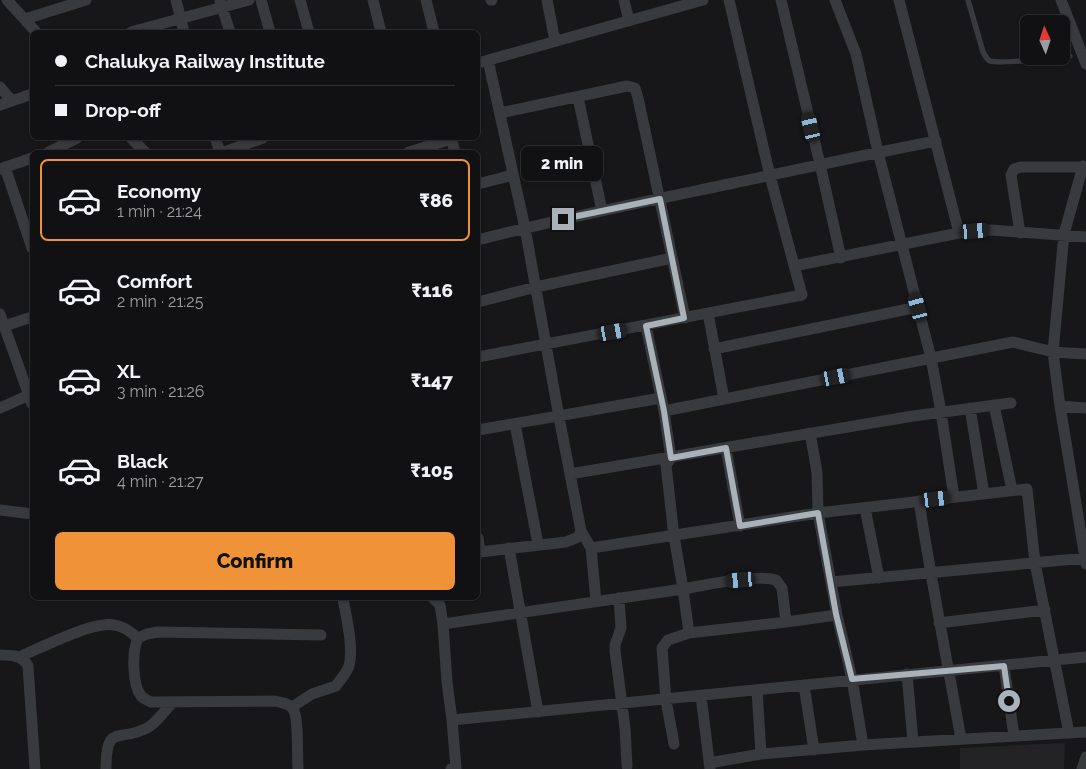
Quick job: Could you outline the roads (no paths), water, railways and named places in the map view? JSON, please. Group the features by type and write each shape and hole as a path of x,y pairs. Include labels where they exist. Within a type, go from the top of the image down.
{"street":[{"path":"7,0 34,30"},
{"path":"24,19 86,0"},
{"path":"176,0 184,30"},
{"path":"139,30 181,20 221,4 249,0"},
{"path":"261,0 269,30"},
{"path":"300,0 308,30"},
{"path":"373,0 380,30"},
{"path":"426,0 434,30"},
{"path":"547,0 555,42"},
{"path":"624,0 629,21"},
{"path":"596,601 590,548 581,531 558,417 536,287 514,175 500,113 483,62 703,0"},
{"path":"480,357 802,295 770,176 729,0"},
{"path":"781,0 841,258"},
{"path":"835,0 856,54 878,152 931,358 954,497"},
{"path":"899,0 959,233"},
{"path":"1061,0 1086,64"},
{"path":"221,4 229,30"},
{"path":"500,113 627,86 635,88 684,318"},
{"path":"0,87 12,101"},
{"path":"0,105 30,95"},
{"path":"578,97 602,211"},
{"path":"53,150 73,140"},
{"path":"133,140 143,150"},
{"path":"229,150 257,140"},
{"path":"415,150 445,140"},
{"path":"480,239 602,211 936,141"},
{"path":"30,159 2,168 30,243"},
{"path":"831,582 1086,560 1060,406 1053,352 1064,234 1084,166 1021,167 1014,169 1011,175 1020,233"},
{"path":"480,184 514,175"},
{"path":"794,266 959,233 991,230 1086,237"},
{"path":"480,301 536,287 672,258"},
{"path":"714,349 918,307"},
{"path":"708,313 724,399"},
{"path":"0,314 28,381"},
{"path":"4,326 30,318"},
{"path":"646,326 664,411 671,458 666,466 674,536 689,633"},
{"path":"664,411 1013,342 1053,352 1086,354"},
{"path":"480,430 661,398"},
{"path":"0,408 30,399"},
{"path":"570,474 810,433 1011,403"},
{"path":"994,405 1012,490"},
{"path":"1060,406 1086,408"},
{"path":"970,408 984,494"},
{"path":"515,424 538,544"},
{"path":"810,433 817,472 818,513 836,614 852,679 863,745"},
{"path":"726,448 740,526"},
{"path":"590,548 818,513 1027,489 1035,563 1069,733"},
{"path":"918,501 929,573 961,738"},
{"path":"866,508 879,578"},
{"path":"0,510 30,514"},
{"path":"480,552 573,540 578,537 581,531"},
{"path":"509,548 538,712"},
{"path":"443,624 724,582 758,579 776,580 782,588 786,622"},
{"path":"619,598 621,628 615,644 615,651 627,766"},
{"path":"292,707 312,694 336,686 348,666 350,654 349,637 343,600"},
{"path":"435,600 440,606 443,624 456,769"},
{"path":"940,623 1045,610"},
{"path":"674,744 666,700 662,648 668,640 689,633 786,622 836,614"},
{"path":"19,657 78,632 98,626 112,624 122,627 138,638"},
{"path":"298,769 297,717 292,707 275,701 151,702 144,699 138,689 134,660 135,643 138,638 158,632 321,635"},
{"path":"0,656 12,655 19,657 25,661 29,673 35,769"},
{"path":"452,720 1086,657"},
{"path":"1004,666 1014,736"},
{"path":"907,674 913,742"},
{"path":"804,685 814,750"},
{"path":"757,690 761,754"},
{"path":"701,696 709,766 761,754 961,738 1086,732"},
{"path":"106,769 107,745 112,739 118,735 137,732 151,726 172,703"},
{"path":"1082,769 1086,757"}],"lane":[{"path":"968,0 986,58 990,61 1020,61"}]}
